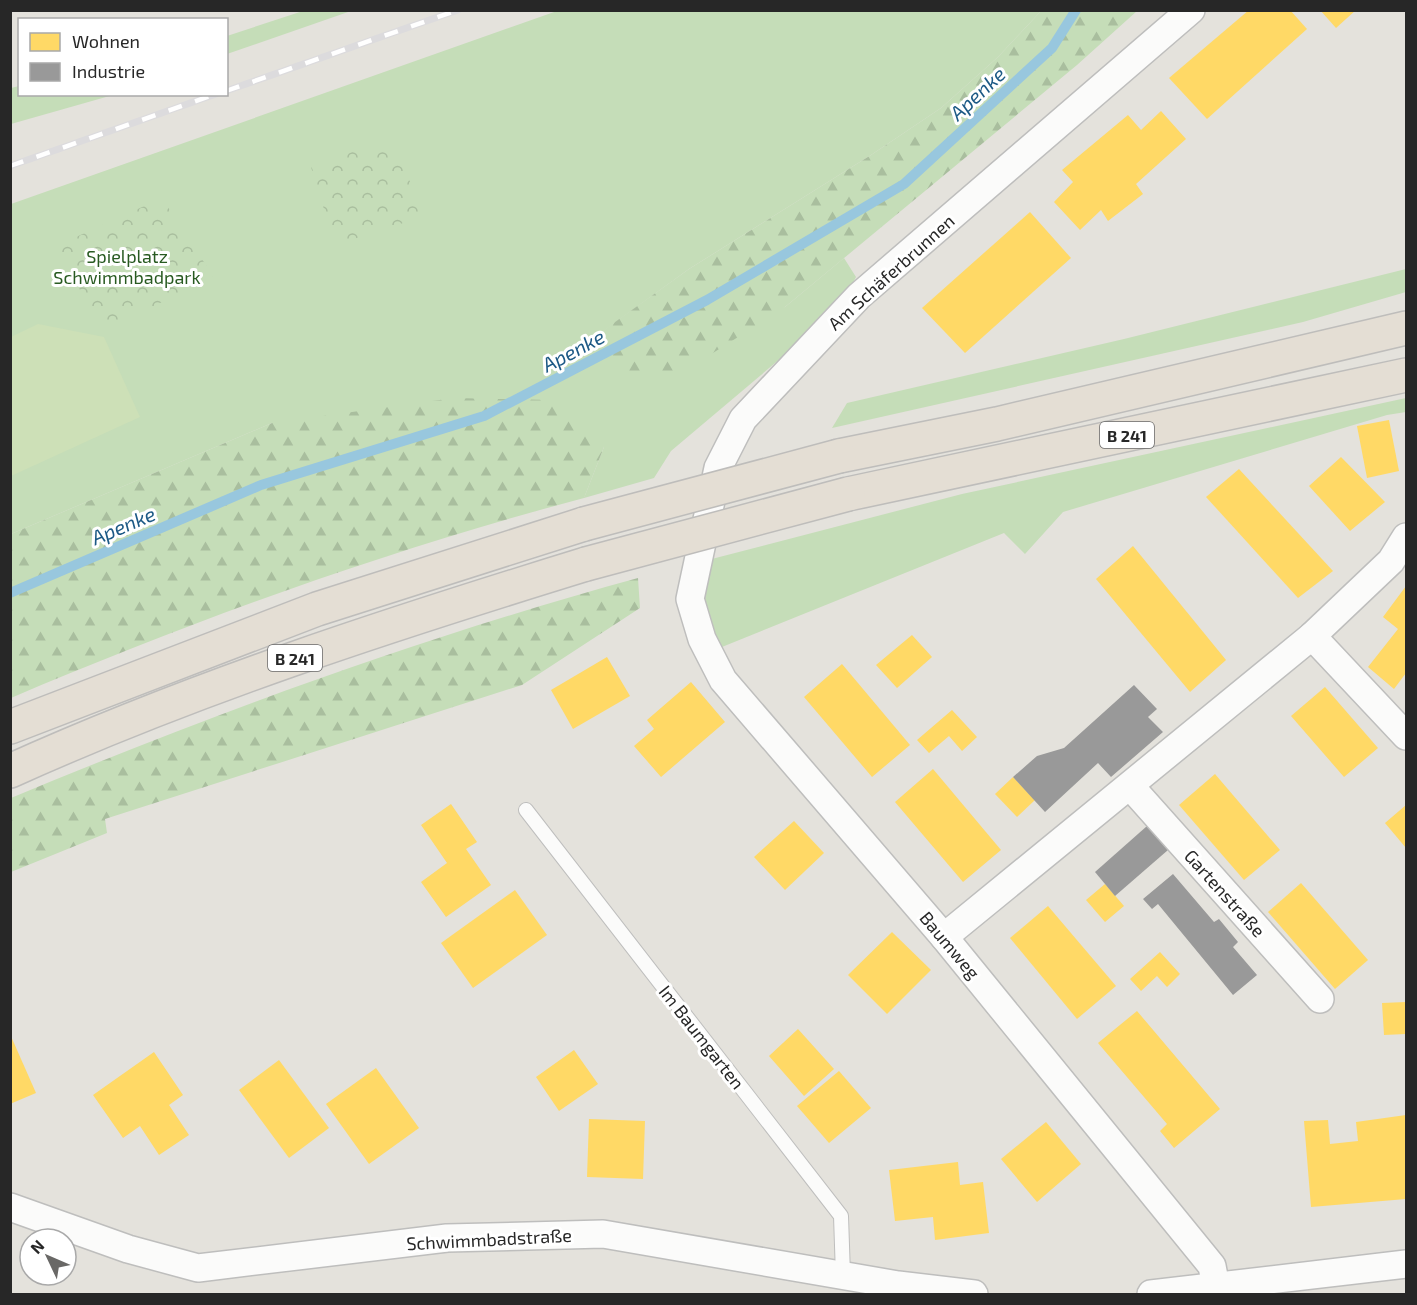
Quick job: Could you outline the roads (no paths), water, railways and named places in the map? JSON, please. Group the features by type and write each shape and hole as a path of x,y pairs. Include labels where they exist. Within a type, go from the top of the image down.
{"highway":[{"name":"B 241","path":"10,727 317,609 585,524 838,456 997,424 1407,328"},
{"name":"B 241","path":"10,771 176,703 280,664 586,564 848,494 1407,375"}],"street":[{"name":"Am Schäferbrunnen","path":"690,599 718,468 743,419 859,296 1191,10"},
{"path":"944,937 1131,787 1312,636 1391,561 1407,537"},
{"name":"Baumweg","path":"690,599 702,639 723,680 944,937 1212,1266 1216,1287"},
{"path":"1312,636 1407,736"},
{"name":"Gartenstraße","path":"1131,787 1320,999"},
{"name":"Schwimmbadstraße","path":"10,1207 128,1249 198,1268 447,1238 603,1234 843,1275 897,1290 963,1294"},
{"path":"1151,1294 1407,1264"}],"lane":[{"name":"Im Baumgarten","path":"526,810 841,1216 843,1275"}],"waterway":[{"name":"Apenke","path":"10,593 261,485 484,416 707,300 904,184 1052,48 1076,10"}],"railway":[{"path":"228,90 458,10"},
{"path":"10,166 210,96"}],"park label":[{"name":"Spielplatz Schwimmbadpark","path":"127,266"}]}
